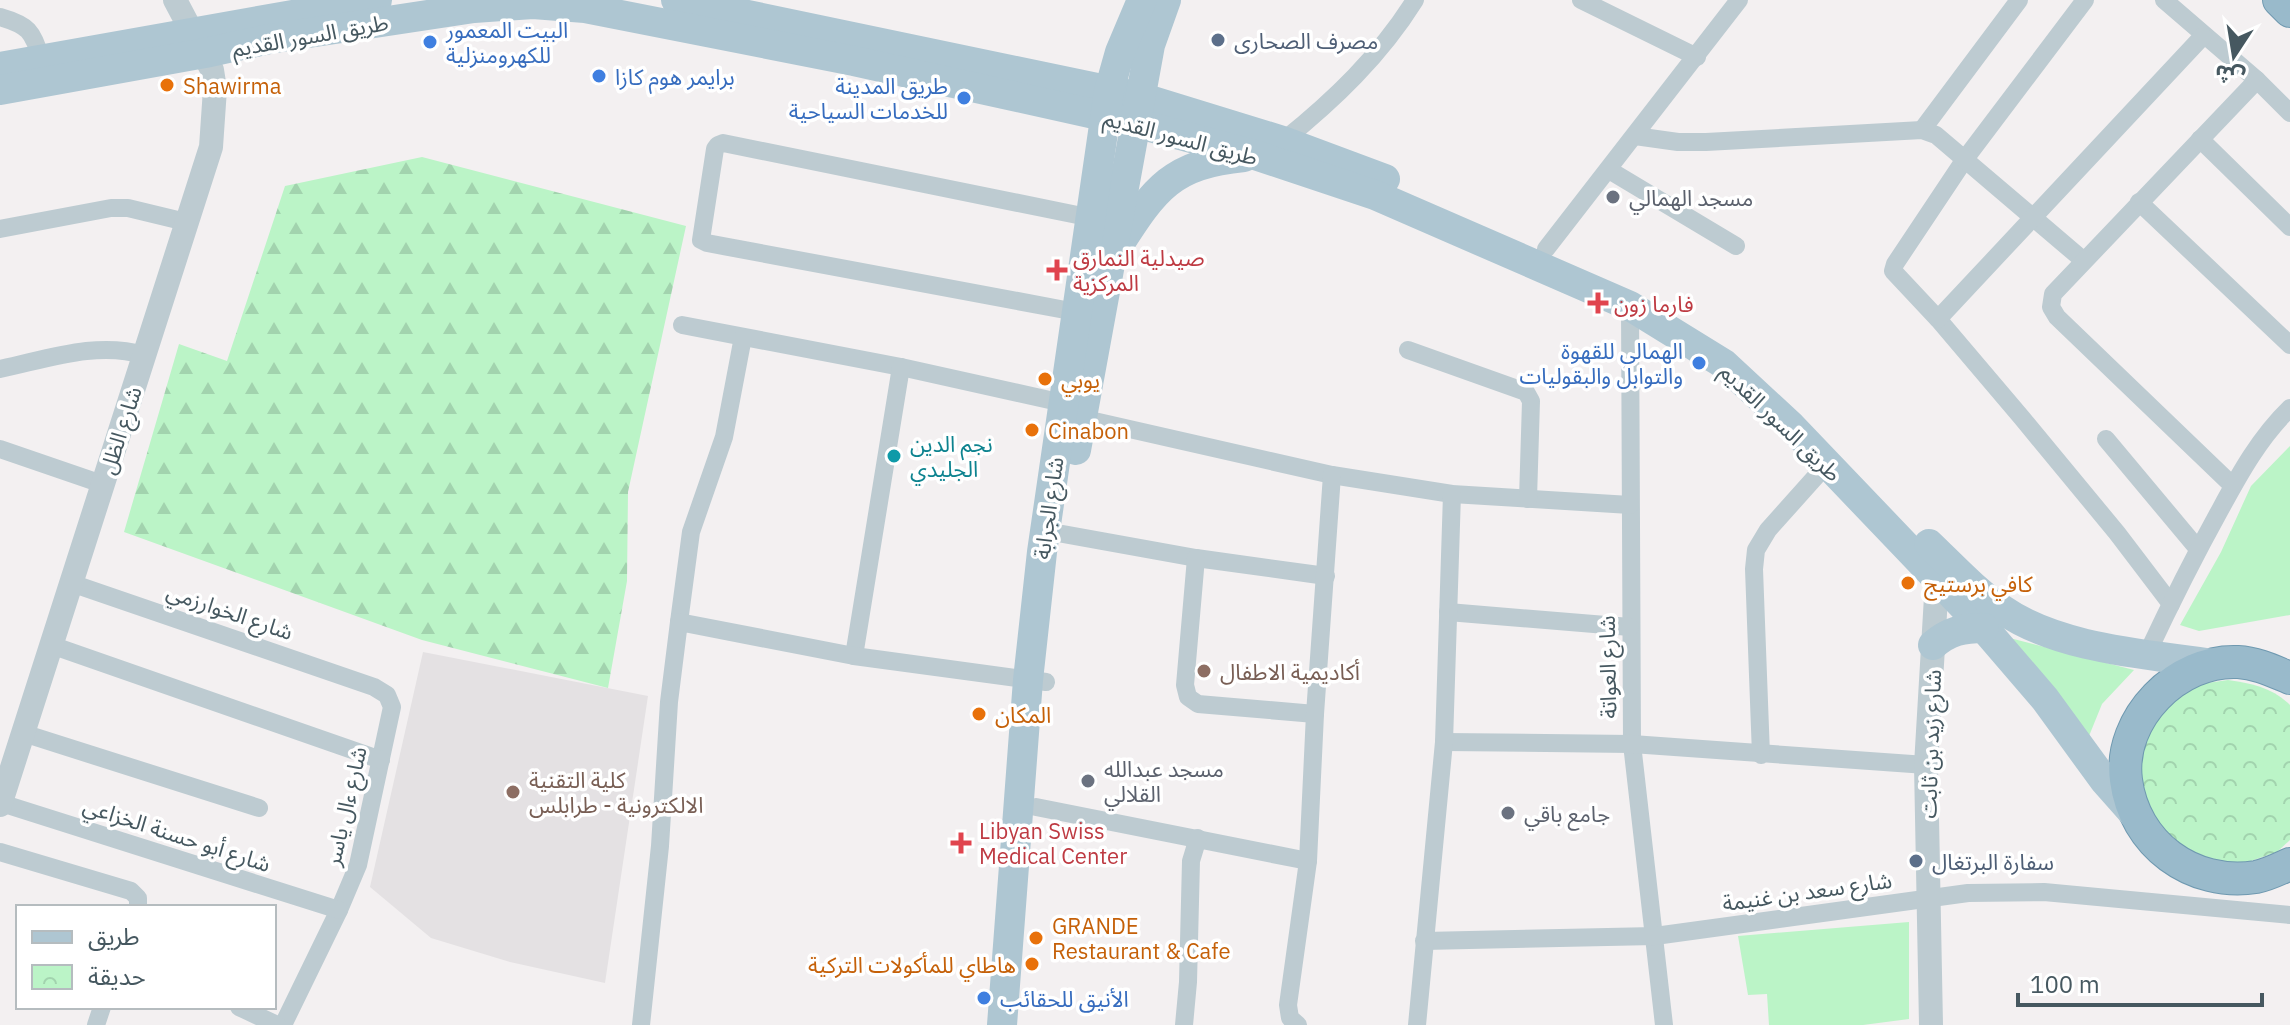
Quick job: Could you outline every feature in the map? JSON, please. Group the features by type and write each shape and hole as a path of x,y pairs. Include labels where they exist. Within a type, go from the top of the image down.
{"highway":[{"path":"2279,0 2290,11"},
{"path":"2259,665 2290,656"},
{"path":"2290,678 2259,665 2236,662 2213,664 2177,678 2145,710 2130,739 2125,778 2135,815 2156,846 2185,868 2221,879 2258,877 2290,864"}],"main road":[{"name":"طريق السور القديم","path":"676,0 766,9 1107,104"},
{"name":"شارع الجرابة","path":"1002,1025 1037,681 1063,534 1076,312 1107,104 1120,52 1142,0"},
{"name":"شارع الجرابة","path":"1023,1025 1036,807 1042,552 1072,411 1110,258 1150,45 1166,0"},
{"name":"طريق السور القديم","path":"0,90 200,43 270,10 366,1"},
{"name":"طريق السور القديم","path":"0,67 41,59 269,39 474,8 533,4 585,8 854,61 1107,104 1283,141 1392,182 1640,293 1691,324 1728,352 1815,432 1942,570 1984,628 2045,699 2104,780 2135,815"},
{"name":"طريق السور القديم","path":"1137,110 1255,155 1375,195 1630,306 1724,364 1942,570 2004,611 2058,636 2213,664"},
{"path":"1110,258 1156,191 1173,177 1196,165 1255,155"},
{"path":"1933,645 1956,630 1984,628"}],"street":[{"name":"شارع الظل","path":"0,804 211,147 215,89 200,43 175,0"},
{"path":"1283,141 1326,106 1365,67 1415,0"},
{"path":"1581,0 1697,57"},
{"path":"1546,249 1739,0"},
{"path":"1922,130 2019,0"},
{"path":"2085,0 1965,159 1894,268 1895,276 1938,319 2117,533 2171,604"},
{"path":"2164,0 2257,80 2290,113"},
{"path":"0,17 23,24 35,39 41,59"},
{"path":"1938,319 2203,36"},
{"path":"2233,486 2057,317 2051,307 2053,294 2083,260 2257,80"},
{"path":"1635,136 1706,142 1922,130 1936,135 2083,260"},
{"path":"2200,139 2290,227"},
{"path":"1076,312 707,243 701,240 712,164 715,149 723,143 1092,218"},
{"path":"1609,170 1736,246"},
{"path":"2139,202 2290,345"},
{"path":"0,229 111,208 128,208 186,222"},
{"name":"شارع العواتة","path":"1630,306 1632,744 1664,1025"},
{"path":"682,325 901,367 1332,475 1452,494 1630,505"},
{"path":"641,1025 660,846 669,702 691,532 724,437 743,337"},
{"path":"0,369 96,348 144,355"},
{"path":"1408,350 1526,392 1531,401 1528,499"},
{"path":"854,656 901,367"},
{"path":"2147,654 2198,549 2233,486 2268,429 2290,408"},
{"path":"2106,439 2198,549"},
{"path":"0,449 102,484"},
{"path":"1761,755 1754,569 1756,550 1768,530 1827,464"},
{"path":"1298,1025 1290,1018 1288,1005 1308,861 1332,475"},
{"path":"1417,1025 1444,742 1452,494"},
{"path":"1063,534 1196,558 1326,576"},
{"path":"1196,558 1185,685 1188,697 1198,704 1315,714"},
{"name":"شارع زيد بن ثابت","path":"1931,1025 1926,765 1933,645 1942,570"},
{"name":"شارع الخوارزمي","path":"71,583 374,687"},
{"path":"1448,612 1630,627"},
{"path":"679,622 854,656 1037,681"},
{"path":"51,645 381,760"},
{"name":"شارع ءال ياسر","path":"280,1025 339,910 358,865 392,707 387,695 374,687"},
{"path":"23,733 259,808"},
{"path":"1444,742 1632,744 1926,765"},
{"name":"شارع أبو حسنة الخزاعي","path":"0,804 339,910"},
{"path":"1036,807 1308,861"},
{"path":"1184,1025 1191,861 1198,838"},
{"path":"0,852 131,891 138,898 138,905"},
{"name":"شارع سعد بن غنيمة","path":"1424,941 1655,936 1968,893 2044,892 2290,915"},
{"path":"244,1009 280,1025"}],"shaded area":[{"name":"كلية التقنية الالكترونية - طرابلس","path":"423,652 648,696 605,983 510,962 431,938 370,887"}],"green space":[{"path":"422,157 686,226 628,492 627,581 608,688 422,640 124,532 179,344 227,361 285,186"},
{"path":"2290,446 2290,615 2199,631 2180,625 2221,552 2251,486"},
{"path":"2002,636 2134,670 2102,704 2089,736"},
{"path":"2228,680 2261,687 2290,705 2290,840 2277,852 2242,864 2205,862 2172,847 2139,800 2140,742 2174,697 2200,684"},
{"path":"1909,922 1909,1019 1863,1025 1769,1025 1767,994 1748,995 1738,936"}],"place":[{"name":"مصرف الصحارى","path":"1218,40"},
{"name":"البيت المعمور للكهرومنزلية","path":"430,42"},
{"name":"برايمر هوم كازا","path":"599,76"},
{"name":"Shawirma","path":"167,85"},
{"name":"طريق المدينة للخدمات السياحية","path":"964,98"},
{"name":"مسجد الهمالي","path":"1613,197"},
{"name":"صيدلية النمارق المركزية","path":"1057,270"},
{"name":"فارما زون","path":"1598,303"},
{"name":"الهمالي للقهوة والتوابل والبقوليات","path":"1699,363"},
{"name":"يوبي","path":"1045,379"},
{"name":"Cinabon","path":"1032,430"},
{"name":"نجم الدين الجليدي","path":"894,456"},
{"name":"كافي برستيج","path":"1908,583"},
{"name":"أكاديمية الاطفال","path":"1204,671"},
{"name":"المكان","path":"979,714"},
{"name":"مسجد عبدالله القلالي","path":"1088,781"},
{"name":"كلية التقنية الالكترونية - طرابلس","path":"513,792"},
{"name":"جامع باقي","path":"1508,813"},
{"name":"Libyan Swiss Medical Center","path":"961,843"},
{"name":"سفارة البرتغال","path":"1916,861"},
{"name":"GRANDE Restaurant & Cafe","path":"1036,938"},
{"name":"هاطاي للمأكولات التركية","path":"1032,964"},
{"name":"الأنيق للحقائب","path":"984,998"}]}
